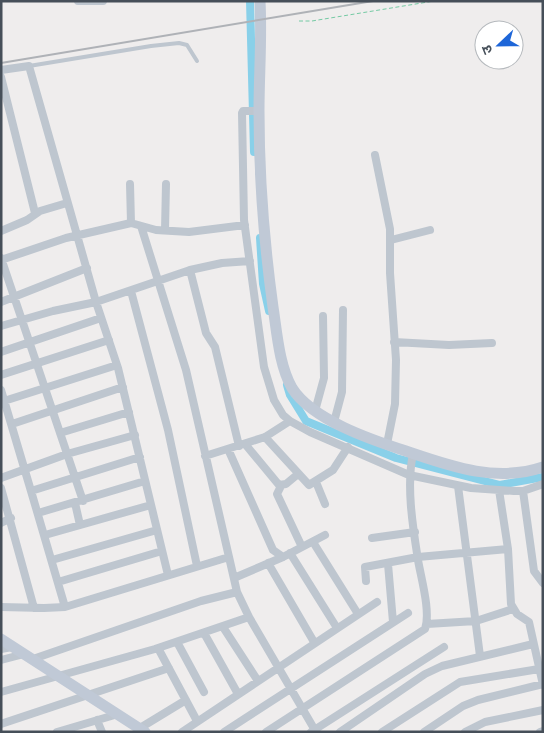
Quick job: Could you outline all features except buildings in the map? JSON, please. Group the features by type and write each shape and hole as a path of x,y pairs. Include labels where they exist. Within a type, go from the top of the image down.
{"street":[{"path":"78,1 103,1"},
{"path":"260,1 256,112 262,218 266,262 277,334 285,369 292,388 315,411 334,422 413,456 481,472 517,472 543,467"},
{"path":"1,70 29,66 96,302 123,386 168,575"},
{"path":"1,77 36,213"},
{"path":"256,112 242,113 245,225 267,383 278,408 290,420 310,432 409,473 458,486 499,490 523,491 543,484"},
{"path":"375,156 391,240 390,273 396,360 395,404 387,444"},
{"path":"130,184 131,223"},
{"path":"165,230 166,184"},
{"path":"1,231 27,220 36,213 67,203"},
{"path":"83,501 1,259 78,235 131,223 165,230 189,232 245,225"},
{"path":"141,226 186,370 237,592 249,617 303,708 314,731 444,647"},
{"path":"391,240 430,230"},
{"path":"1,326 96,302 190,270 222,263 250,261"},
{"path":"1,302 87,268"},
{"path":"190,270 206,333 215,347 242,445 281,486"},
{"path":"131,291 168,430 197,566"},
{"path":"334,422 342,392 344,310"},
{"path":"315,411 324,378 323,316"},
{"path":"1,352 101,318"},
{"path":"1,375 109,340"},
{"path":"394,342 449,345 492,343"},
{"path":"4,401 117,365"},
{"path":"12,424 123,386"},
{"path":"1,390 26,468 65,606"},
{"path":"60,434 130,412"},
{"path":"206,456 265,436 290,420"},
{"path":"1,478 67,454 135,435"},
{"path":"265,436 307,485 316,482 338,464 348,448"},
{"path":"228,449 273,550 287,555 337,628"},
{"path":"266,732 425,629 426,624 409,473 413,456"},
{"path":"31,491 140,457"},
{"path":"298,474 281,486 277,494 302,547"},
{"path":"38,513 145,481"},
{"path":"316,482 325,504"},
{"path":"458,486 480,656"},
{"path":"1,488 11,518 34,608"},
{"path":"499,490 508,549 512,610"},
{"path":"523,491 534,571 536,577 543,583"},
{"path":"75,503 80,525"},
{"path":"45,535 151,505"},
{"path":"1,523 11,518"},
{"path":"52,560 157,530"},
{"path":"372,538 415,532"},
{"path":"234,578 287,555 325,535"},
{"path":"313,542 358,614"},
{"path":"366,581 364,567 418,557 508,549"},
{"path":"58,582 162,551"},
{"path":"1,607 34,608 65,606 229,557"},
{"path":"268,563 314,642"},
{"path":"388,564 394,622"},
{"path":"1,660 29,656 201,601 237,592"},
{"path":"182,732 376,602"},
{"path":"426,624 476,620 512,610"},
{"path":"424,732 464,706 478,700 543,685 529,622 512,610"},
{"path":"224,732 408,613"},
{"path":"1,692 158,648 249,617"},
{"path":"223,627 258,681"},
{"path":"204,633 238,694"},
{"path":"1,639 6,648 29,656 142,730 186,700"},
{"path":"177,642 204,692"},
{"path":"340,732 433,670 480,656 534,644"},
{"path":"158,648 197,721"},
{"path":"1,724 169,668"},
{"path":"382,732 460,682 539,669"},
{"path":"465,732 485,722 543,710"},
{"path":"57,732 118,714"},
{"path":"97,720 102,732"}],"lane":[{"path":"29,66 178,43 187,45 197,61"}],"path":[{"path":"299,21 312,21 434,1"},
{"path":"514,1 525,1"}],"waterway":[{"path":"250,1 254,152"},
{"path":"260,238 263,284 269,311"},
{"path":"287,385 290,395 306,421 396,458 500,485 543,477"}],"railway":[{"path":"1,63 373,1"}]}
